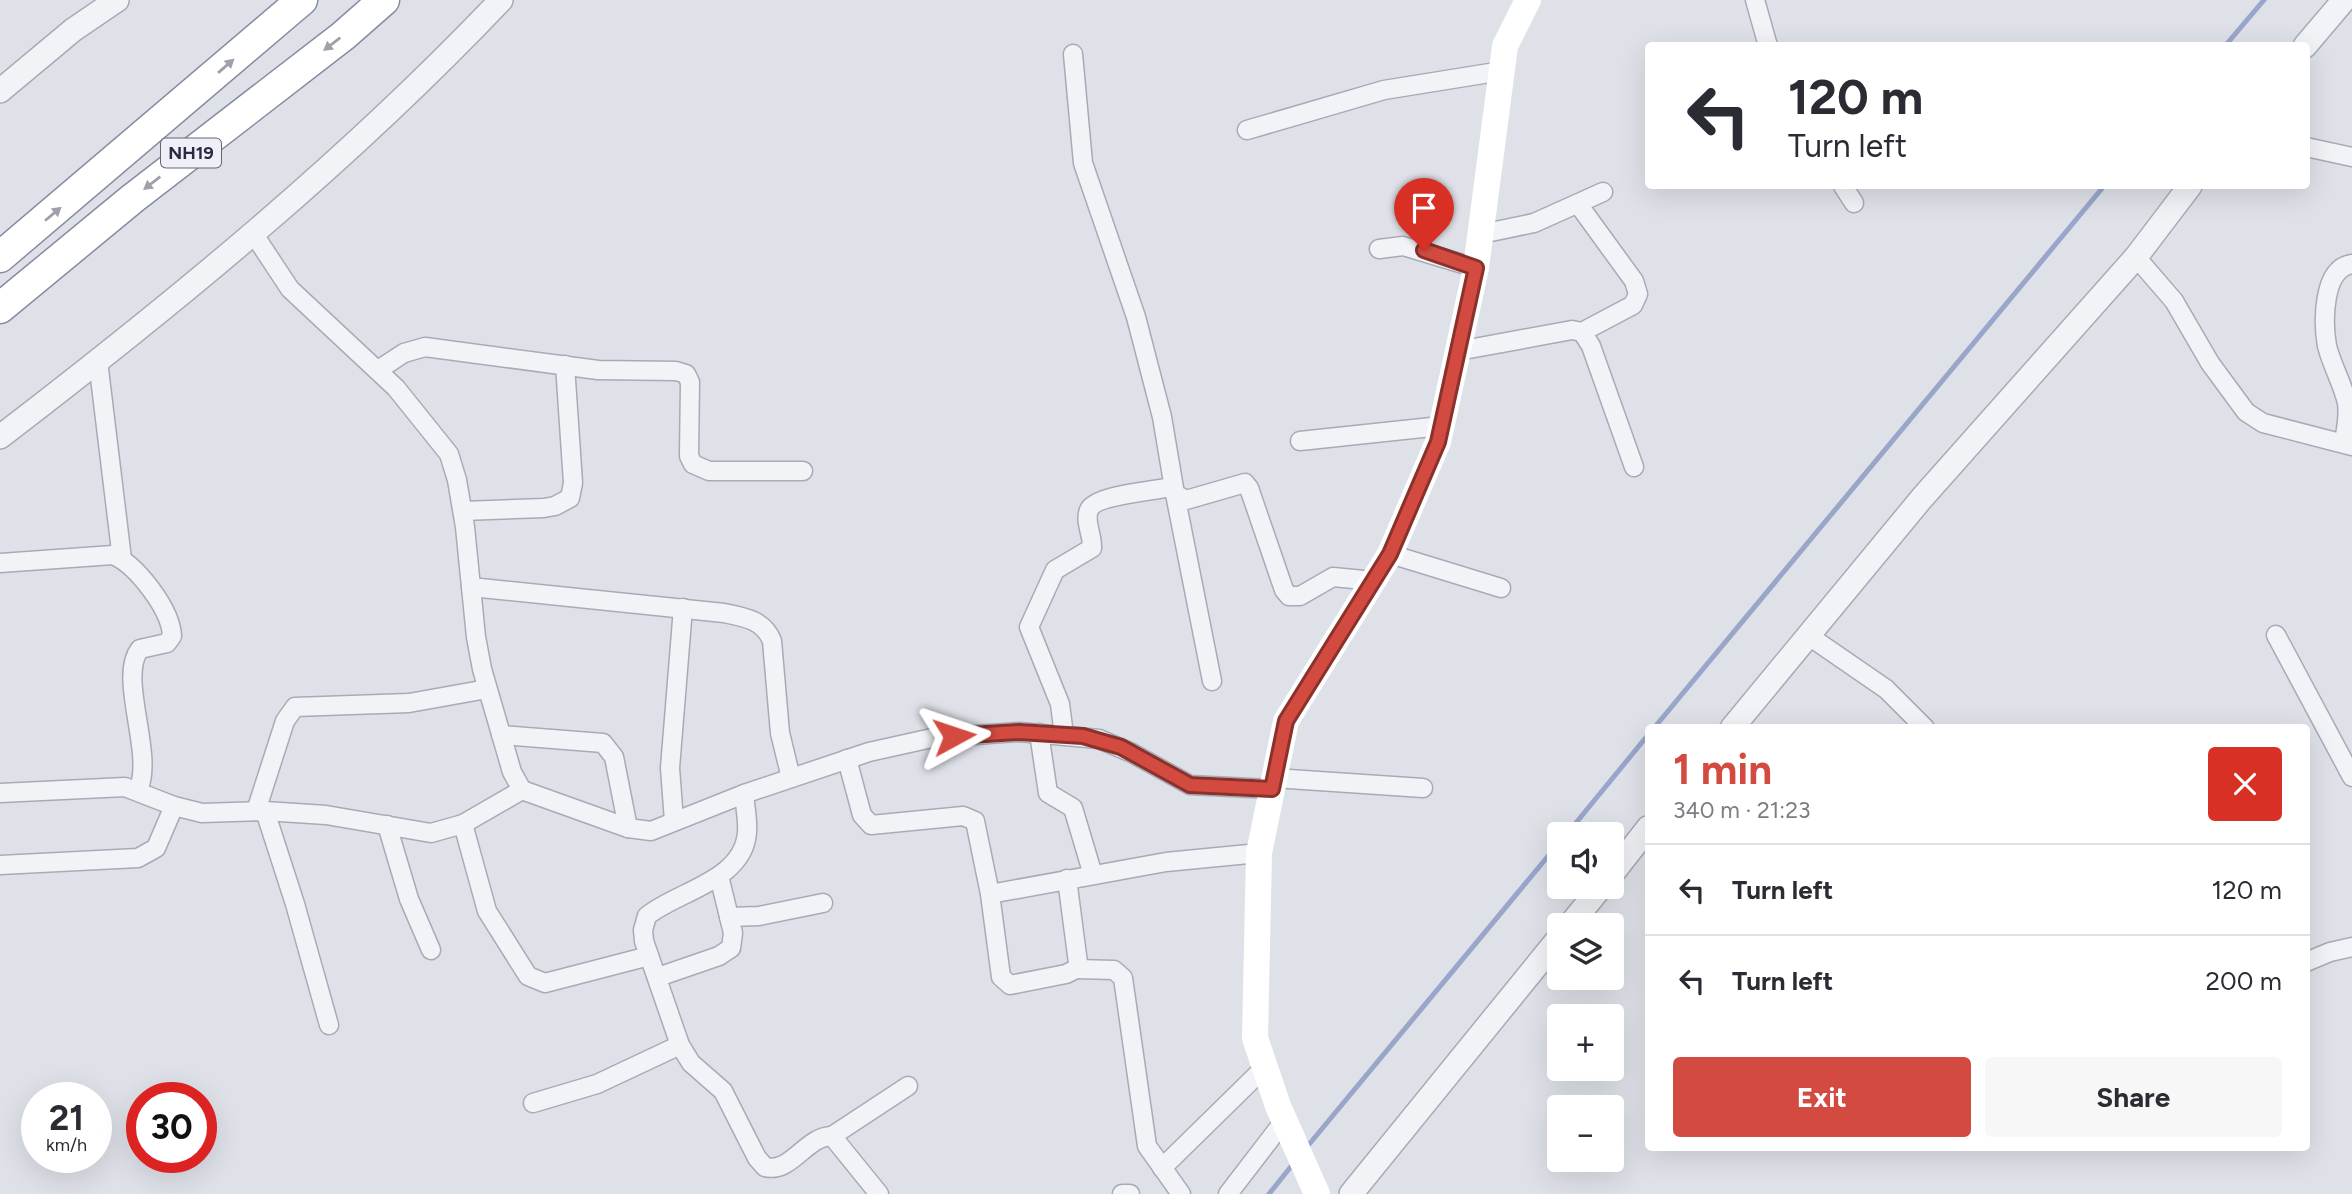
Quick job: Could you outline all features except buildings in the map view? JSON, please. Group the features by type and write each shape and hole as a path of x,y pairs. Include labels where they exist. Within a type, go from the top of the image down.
{"highway":[{"name":"NH19","path":"0,257 302,0"},
{"name":"NH19","path":"0,308 132,199 343,36 384,0"}],"main road":[{"path":"1317,1194 1287,1127 1255,1038 1259,853 1286,721 1390,554 1438,442 1476,268 1505,46 1528,0"}],"street":[{"path":"0,90 73,30 117,0"},
{"path":"0,437 99,361 322,173 459,45 501,0"},
{"path":"1755,0 1767,42"},
{"path":"2308,42 2344,0"},
{"path":"1073,54 1083,163 1146,354 1163,418 1173,491 1212,681"},
{"path":"1247,130 1384,90 1502,71"},
{"path":"2310,148 2352,157"},
{"path":"1845,189 1854,204"},
{"path":"1735,724 1922,498 2136,257 2188,189"},
{"path":"1481,234 1534,223 1604,192"},
{"path":"1458,352 1572,330 1582,332 1633,305 1638,294 1634,281 1578,204"},
{"path":"253,233 290,289 379,370 449,454 463,511 475,638 512,772 522,790 628,828 651,831 744,794 847,759 932,738 996,733 1039,733 1099,739 1121,747 1190,785 1273,783 1423,788"},
{"path":"1379,249 1403,246 1476,268"},
{"path":"2136,257 2174,301 2210,363 2246,412 2263,423 2348,444 2347,402 2328,346 2325,324 2333,278 2344,265 2352,264"},
{"path":"1582,332 1591,346 1634,467"},
{"path":"379,370 404,353 425,347 616,371 676,371 686,374 691,388 689,456 694,464 709,471 803,471"},
{"path":"99,361 122,559"},
{"path":"463,511 544,508 570,498 573,483 565,365"},
{"path":"1300,442 1441,426"},
{"path":"1064,735 1060,704 1031,638 1031,619 1055,570 1092,548 1088,516 1093,504 1103,499 1173,491 1186,500 1245,483 1284,590 1289,596 1300,596 1333,578 1374,581"},
{"path":"1390,554 1501,588"},
{"path":"0,563 106,555 122,559 155,595 172,631 167,643 140,649 134,661 134,691 144,775 138,790"},
{"path":"471,587 683,608 744,617 768,630 774,651 780,733 791,778"},
{"path":"674,821 670,768 683,608"},
{"path":"2276,635 2352,777"},
{"path":"1809,636 1886,688 1921,724"},
{"path":"329,1025 295,904 260,811 285,721 295,707 408,703 487,689"},
{"path":"1039,733 1048,793 1073,808 1093,875"},
{"path":"501,735 603,743 614,757 628,828"},
{"path":"847,759 862,815 871,825 970,816 978,829 1005,982 1017,985 1072,973 1076,969 1114,970 1123,978 1143,1132 1147,1146 1181,1194"},
{"path":"0,793 104,786 138,790 174,806 211,813 260,811 326,815 431,834 463,824 522,790"},
{"path":"744,794 747,834 744,845 719,876 647,916 643,930 649,956 680,1045 691,1063 723,1091 757,1158 765,1167 779,1168 820,1138 832,1136 908,1086"},
{"path":"0,865 138,858 156,848 174,806"},
{"path":"463,824 486,911 528,975 545,983 649,956"},
{"path":"387,825 409,899 431,950"},
{"path":"1624,858 1645,832"},
{"path":"990,894 1093,875 1259,853"},
{"path":"658,977 726,953 733,942 719,876"},
{"path":"1067,879 1076,969"},
{"path":"1580,913 1591,899"},
{"path":"729,917 759,916 823,903"},
{"path":"2310,960 2352,947"},
{"path":"1351,1194 1547,953"},
{"path":"533,1103 597,1084 680,1045"},
{"path":"1162,1168 1265,1067"},
{"path":"1228,1194 1287,1127"},
{"path":"832,1136 880,1194"},
{"path":"1122,1194 1130,1194"}],"waterway":[{"path":"2228,42 2264,0"},
{"path":"1657,724 2102,189"},
{"path":"1577,822 1645,739"},
{"path":"1306,1148 1547,857"},
{"path":"1269,1194 1293,1164"}],"route":[{"path":"954,736 1019,732 1083,736 1121,747 1190,785 1272,789 1286,721 1390,554 1438,442 1476,268 1424,250"}]}
